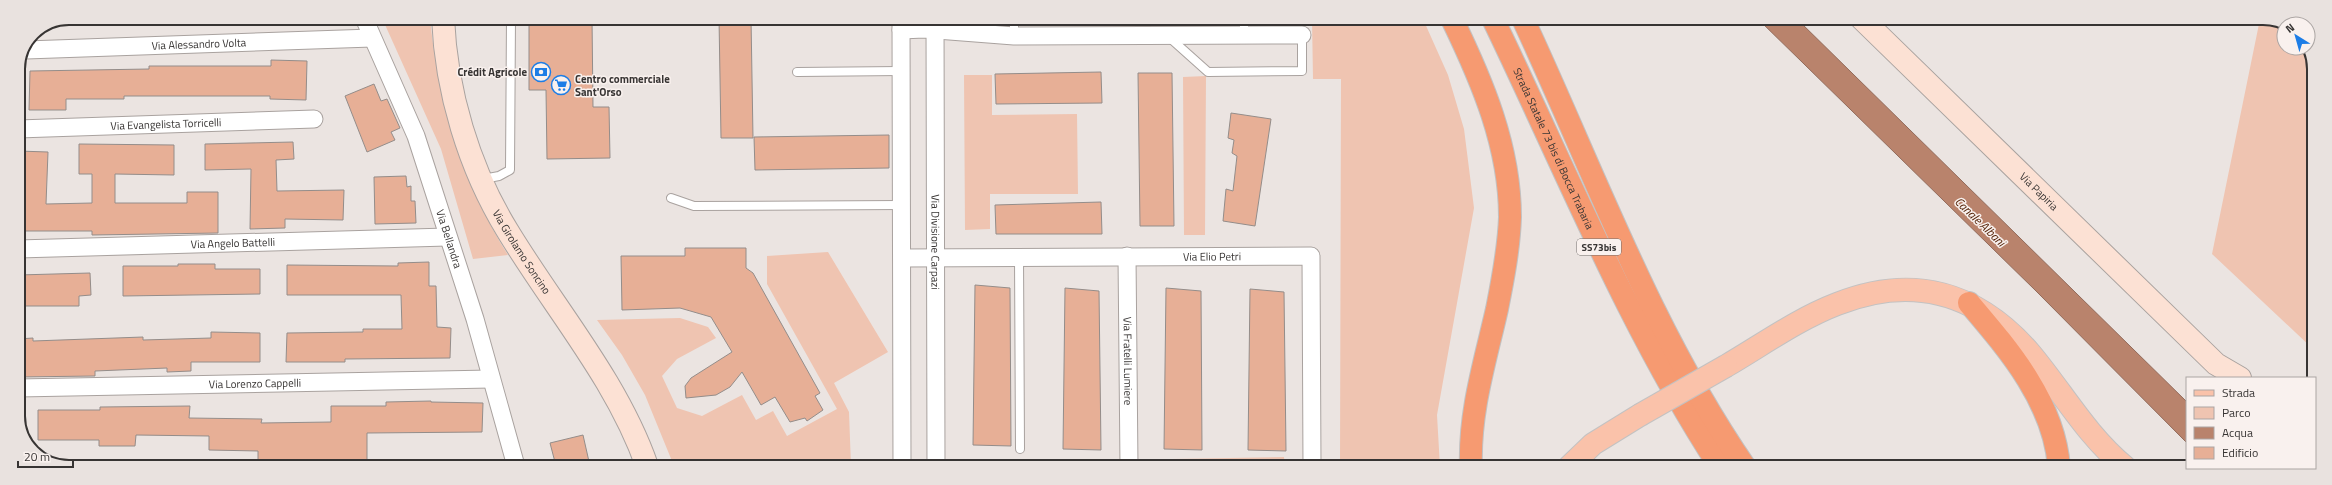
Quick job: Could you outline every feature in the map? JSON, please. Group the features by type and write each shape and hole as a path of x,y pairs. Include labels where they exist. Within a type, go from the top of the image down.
{"highway":[{"path":"1455,25 1488,99 1506,169 1509,202 1509,232 1503,279 1474,407 1470,441 1471,460"},
{"name":"Strada Statale 73 bis di Bocca Trabaria","path":"1496,25 1631,313 1669,384 1716,460"},
{"name":"SS73bis","path":"1526,25 1670,342 1724,436 1740,460"},
{"path":"1969,303 2010,354 2041,403 2055,438 2058,460"}],"main road":[{"name":"Via Girolamo Soncino","path":"444,25 453,93 470,150 481,179 506,229 617,400 644,460"},
{"name":"Via Papiria","path":"1868,25 2220,371 2237,377"},
{"path":"1576,460 1593,444 1640,415 1806,319 1853,298 1876,293 1911,291 1941,294 1969,303 1999,322 2019,341 2095,439 2118,460"}],"street":[{"name":"Via Bellandra","path":"367,25 416,136 473,314 514,460"},
{"path":"901,25 902,460"},
{"name":"Via Divisione Carpazi","path":"935,25 936,460"},
{"path":"942,25 1014,36 1167,35 1244,27 1302,35"},
{"name":"Via Alessandro Volta","path":"29,50 372,38"},
{"name":"Via Evangelista Torricelli","path":"25,129 314,119"},
{"name":"Via Angelo Battelli","path":"25,249 448,237"},
{"name":"Via Fratelli Lumiere","path":"1127,256 1129,460"},
{"name":"Via Elio Petri","path":"902,258 1311,256 1312,460"},
{"name":"Via Lorenzo Cappelli","path":"25,388 491,379"}],"lane":[{"path":"481,179 499,176 510,170 511,25"},
{"path":"1014,25 1014,36"},
{"path":"1167,35 1208,72 1302,71 1302,35"},
{"path":"797,72 901,71"},
{"path":"671,198 694,206 901,205"},
{"path":"1019,257 1020,449"}],"green space":[{"path":"385,25 431,25 439,80 455,141 478,199 492,228 508,255 473,259 441,149"},
{"path":"1312,25 1426,25 1448,75 1464,129 1474,208 1437,415 1440,460 1340,460 1341,79 1313,79"},
{"path":"2259,25 2276,27 2276,56 2306,57 2307,343 2212,254"},
{"path":"964,75 992,75 992,115 1077,114 1078,194 990,194 990,229 965,230"},
{"path":"1206,76 1205,235 1184,235 1183,77"},
{"path":"828,252 888,352 834,383 849,412 851,460 672,460 645,395 622,355 597,320 680,318 708,327 716,338 677,359 662,376 677,408 702,416 742,395 756,420 773,411 787,436 837,409 767,284 767,256"},
{"path":"1284,457 1284,460 1118,460"}],"water":[{"name":"Canale Albani","path":"1764,25 1803,25 2186,401 2186,442 2036,291"}],"building":[{"name":"Centro commerciale Sant'Orso","path":"529,25 592,25 593,107 609,107 610,158 547,159 546,90 529,90"},
{"path":"719,25 751,25 753,138 721,138"},
{"path":"271,60 307,61 306,100 270,99 270,96 124,96 124,99 66,99 66,110 29,110 30,71 149,69 149,66 271,66"},
{"path":"1101,72 1102,103 996,104 995,74"},
{"path":"1138,73 1172,73 1174,226 1140,226"},
{"path":"374,84 381,101 387,99 400,128 391,132 395,140 367,152 345,96"},
{"path":"1231,113 1271,119 1255,226 1223,221 1226,189 1233,191 1237,156 1232,153 1234,140 1228,138"},
{"path":"889,135 889,168 755,170 754,137"},
{"path":"293,142 294,159 276,160 277,191 344,190 343,220 285,219 285,228 250,229 251,169 205,170 205,144"},
{"path":"79,144 174,145 174,175 115,174 115,203 187,203 187,192 218,192 218,233 92,235 92,231 25,231 25,151 48,152 46,204 92,203 92,174 79,174"},
{"path":"406,176 407,187 411,186 411,201 415,201 416,223 375,224 374,177"},
{"path":"1101,202 1102,234 996,234 995,205"},
{"path":"685,248 746,248 746,268 753,273 820,393 815,396 823,410 807,421 805,418 790,422 775,397 761,405 742,372 730,387 716,395 686,398 685,386 691,378 732,352 711,317 680,308 622,310 621,256 685,256"},
{"path":"429,262 429,286 436,286 437,327 451,328 450,358 345,359 345,362 286,362 287,333 363,332 363,329 402,329 401,295 287,295 287,265 398,266 398,263"},
{"path":"178,264 215,264 215,269 260,269 260,294 123,296 123,266 178,266"},
{"path":"90,273 91,295 79,296 79,306 25,306 25,275"},
{"path":"975,285 1010,288 1011,446 973,445"},
{"path":"1065,288 1099,291 1101,450 1063,449"},
{"path":"1166,288 1201,291 1202,450 1164,449"},
{"path":"1250,289 1284,292 1286,451 1248,450"},
{"path":"211,332 260,333 260,362 191,362 191,371 167,372 167,368 95,371 95,376 25,377 25,339 33,338 33,341 143,337 143,340 211,338"},
{"path":"431,401 483,403 482,432 367,433 367,460 258,460 258,451 209,450 209,436 136,435 135,446 99,446 99,440 38,440 38,410 100,410 100,407 190,406 189,418 262,419 261,423 331,422 331,406 386,406 386,402"},
{"path":"583,435 589,460 554,460 550,443"}],"place":[{"name":"Crédit Agricole","path":"541,72"},
{"name":"Centro commerciale Sant'Orso","path":"561,85"}]}
